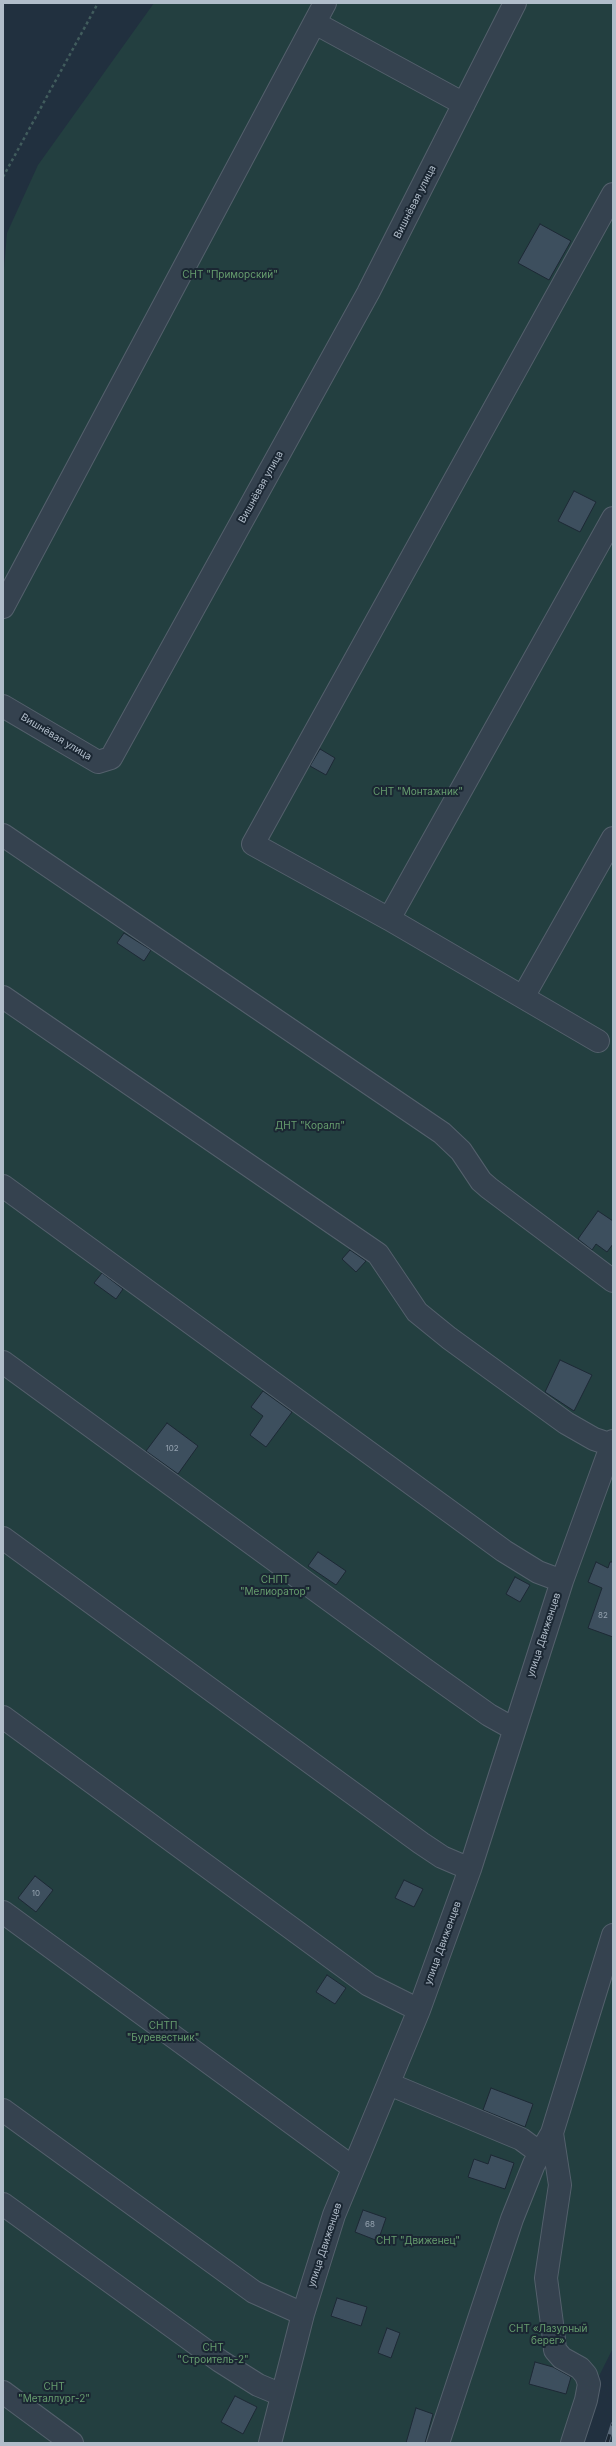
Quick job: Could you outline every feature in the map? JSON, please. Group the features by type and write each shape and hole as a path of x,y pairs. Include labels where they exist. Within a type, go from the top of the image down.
{"street":[{"path":"3,606 325,3"},
{"name":"Вишнёвая улица","path":"3,706 98,762 111,758 368,294 515,3"},
{"path":"315,22 464,104"},
{"path":"598,1040 390,919 253,844 613,194"},
{"path":"390,919 613,518"},
{"path":"3,835 442,1133 461,1151 481,1181 489,1188 613,1281"},
{"path":"523,997 613,838"},
{"path":"3,996 378,1254 417,1312 449,1338 560,1419 583,1434 612,1443"},
{"path":"3,1186 504,1551 538,1572 562,1581"},
{"path":"3,1362 420,1666 489,1715 514,1729"},
{"name":"улица Движенцев","path":"270,2443 303,2314 334,2215 352,2167 389,2084 419,2010 470,1869 562,1581 612,1443"},
{"path":"3,1538 421,1843 442,1857 470,1869"},
{"path":"3,1717 369,1985 385,1995 419,2010"},
{"path":"3,1912 352,2167"},
{"path":"438,2443 512,2219 540,2153 552,2132 613,1935"},
{"path":"389,2084 520,2139 540,2153"},
{"path":"3,2110 254,2292 303,2314"},
{"path":"552,2132 560,2185 546,2278 554,2339 556,2350 562,2358 580,2368 586,2374 589,2384 586,2400 572,2443"},
{"path":"3,2204 220,2361 258,2385 282,2395"},
{"path":"3,2392 72,2443"}],"path":[{"path":"3,177 98,3"}],"green space":[{"path":"154,3 613,3 613,2348 579,2416 569,2443 3,2443 3,281 7,233 38,165"}],"building":[{"path":"540,224 571,241 549,280 518,263"},
{"path":"574,491 596,502 580,532 558,521"},
{"path":"320,749 335,758 326,775 310,766"},
{"path":"124,933 151,950 144,961 117,943"},
{"path":"598,1211 613,1221 613,1244 607,1252 596,1244 592,1250 578,1239"},
{"path":"350,1250 366,1261 356,1272 342,1259"},
{"path":"102,1273 123,1289 116,1299 94,1283"},
{"path":"560,1360 592,1375 574,1411 545,1392"},
{"path":"263,1391 292,1412 266,1447 250,1435 263,1416 251,1407"},
{"path":"167,1423 198,1446 178,1474 146,1451"},
{"path":"318,1552 346,1571 336,1585 308,1566"},
{"path":"596,1562 608,1568 610,1562 613,1562 613,1637 588,1628 602,1588 588,1582"},
{"path":"515,1577 530,1585 520,1602 506,1594"},
{"path":"35,1876 53,1890 36,1912 18,1898"},
{"path":"404,1880 423,1889 414,1907 395,1898"},
{"path":"327,1975 346,1988 335,2004 316,1992"},
{"path":"491,2088 533,2104 525,2127 483,2110"},
{"path":"491,2155 514,2163 505,2189 468,2177 474,2159 488,2164"},
{"path":"363,2210 386,2218 378,2241 355,2232"},
{"path":"337,2298 367,2307 361,2326 331,2316"},
{"path":"387,2328 400,2333 391,2358 378,2353"},
{"path":"535,2362 553,2367 571,2377 566,2394 529,2384"},
{"path":"235,2396 257,2407 243,2434 221,2422"},
{"path":"416,2408 433,2414 425,2443 406,2443"}],"railway":[{"path":"607,2443 613,2424"}],"park label":[{"name":"СНТ \"Приморский\"","path":"230,275"},
{"name":"СНТ \"Монтажник\"","path":"418,792"},
{"name":"ДНТ \"Коралл\"","path":"310,1126"},
{"name":"СНПТ \"Мелиоратор\"","path":"275,1586"},
{"name":"СНТП \"Буревестник\"","path":"163,2032"},
{"name":"СНТ \"Движенец\"","path":"418,2241"},
{"name":"СНТ «Лазурный берег»","path":"548,2334"},
{"name":"СНТ \"Строитель-2\"","path":"213,2354"},
{"name":"СНТ \"Металлург-2\"","path":"54,2392"}]}
